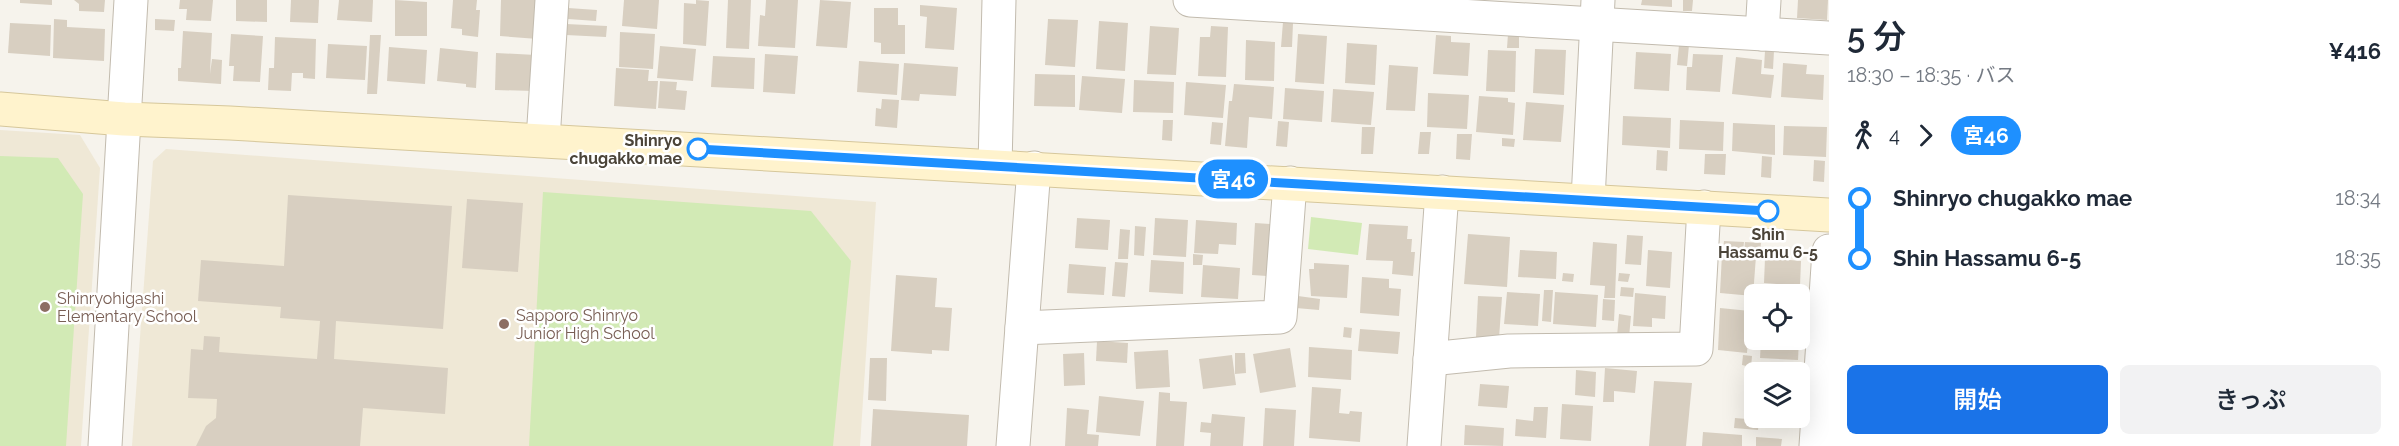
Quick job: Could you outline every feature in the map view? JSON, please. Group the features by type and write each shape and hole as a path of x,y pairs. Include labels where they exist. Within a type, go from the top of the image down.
{"street":[{"path":"105,446 131,0"},
{"path":"543,140 552,0"},
{"path":"995,166 999,0"},
{"path":"1190,0 1598,12 1762,34 1829,38"},
{"path":"1762,34 1764,0"},
{"path":"1588,201 1598,12"},
{"path":"0,109 124,119 543,140 1829,215"},
{"path":"1013,446 1034,168"},
{"path":"1022,328 1280,317 1290,183"},
{"path":"1424,446 1442,192"},
{"path":"1431,359 1509,351 1696,349 1704,207"},
{"path":"1816,446 1829,251"}],"shaded area":[{"name":"Shinryohigashi Elementary School","path":"0,130 80,135 100,168 81,446 0,446"},
{"name":"Sapporo Shinryo Junior High School","path":"166,149 876,202 860,446 132,446 153,161"}],"green space":[{"name":"Shinryohigashi Elementary School","path":"0,156 58,158 83,194 66,446 0,446"},
{"path":"543,192 811,211 851,261 833,446 529,446"},
{"path":"1311,217 1362,223 1358,255 1308,249"}],"building":[{"path":"20,0 52,0 52,5 20,3"},
{"path":"74,0 105,0 104,12 79,11 79,4"},
{"path":"180,0 213,0 211,21 186,20 187,9 179,9"},
{"path":"236,0 267,0 267,22 236,21"},
{"path":"291,0 319,0 318,23 290,22"},
{"path":"339,0 373,0 372,22 337,20"},
{"path":"395,0 427,2 427,36 395,36"},
{"path":"453,0 477,0 476,10 480,10 478,37 462,35 462,29 451,28"},
{"path":"501,0 536,0 538,39 500,36"},
{"path":"624,0 659,0 657,29 622,26"},
{"path":"696,0 709,1 706,46 683,44 684,3 696,4"},
{"path":"728,0 751,0 749,49 726,48"},
{"path":"766,0 798,0 795,48 758,46 760,15 765,16"},
{"path":"820,0 851,2 847,48 816,46"},
{"path":"1642,0 1672,0 1672,7 1641,5"},
{"path":"1683,0 1693,0 1692,11 1683,11"},
{"path":"1798,0 1828,0 1827,20 1797,18"},
{"path":"920,5 957,8 954,50 925,48 927,17 920,16"},
{"path":"568,8 597,10 596,21 568,19"},
{"path":"874,8 898,8 898,25 905,25 905,54 881,54 881,43 874,42"},
{"path":"54,19 67,20 67,27 105,29 104,61 53,58"},
{"path":"155,19 175,20 174,31 155,30"},
{"path":"1048,19 1078,20 1075,67 1045,65"},
{"path":"1099,21 1128,23 1125,71 1096,69"},
{"path":"1283,22 1293,23 1292,47 1281,47"},
{"path":"10,23 51,25 50,56 8,53"},
{"path":"566,24 607,26 606,37 566,35"},
{"path":"1150,26 1179,28 1176,75 1147,74"},
{"path":"1211,26 1228,27 1226,77 1198,76 1200,37 1210,37"},
{"path":"183,31 212,33 210,74 212,59 222,60 221,84 178,81"},
{"path":"620,32 655,34 653,69 619,67"},
{"path":"231,34 263,36 260,82 233,81 234,66 229,66"},
{"path":"1298,34 1327,36 1324,84 1295,82"},
{"path":"1508,34 1519,34 1519,48 1507,48"},
{"path":"370,35 381,35 377,94 367,94"},
{"path":"1436,35 1451,36 1451,42 1470,43 1468,76 1433,74"},
{"path":"275,37 316,39 315,79 303,78 303,73 292,73 291,91 268,90 269,68 274,68"},
{"path":"1246,40 1275,42 1274,81 1245,80"},
{"path":"1347,43 1377,45 1375,85 1345,83"},
{"path":"328,44 367,46 365,80 326,78"},
{"path":"1679,45 1689,45 1687,66 1677,65"},
{"path":"660,46 696,49 693,81 657,78"},
{"path":"389,47 427,50 425,84 387,81"},
{"path":"440,48 478,52 476,88 466,87 466,84 437,81"},
{"path":"1535,49 1566,50 1564,95 1533,93"},
{"path":"1488,50 1516,51 1515,92 1486,91"},
{"path":"1765,51 1774,51 1773,69 1764,68"},
{"path":"1636,52 1671,54 1669,91 1634,89"},
{"path":"496,53 536,55 534,91 495,90"},
{"path":"765,54 798,56 795,94 763,92"},
{"path":"1693,54 1723,55 1720,92 1686,90 1687,67 1692,67"},
{"path":"713,56 755,58 754,89 711,87"},
{"path":"1736,57 1762,60 1761,74 1774,75 1771,98 1732,94"},
{"path":"859,61 899,64 897,95 857,92"},
{"path":"904,63 958,67 956,96 920,94 919,101 901,100"},
{"path":"1783,63 1807,65 1806,74 1824,75 1823,100 1781,97"},
{"path":"1389,65 1418,67 1415,111 1386,110"},
{"path":"616,68 649,70 648,81 658,81 656,109 614,106"},
{"path":"1035,74 1075,75 1075,107 1034,106"},
{"path":"1082,76 1125,79 1122,113 1079,110"},
{"path":"1134,80 1174,82 1173,113 1133,112"},
{"path":"660,81 677,82 676,90 687,91 685,110 658,108"},
{"path":"1186,82 1226,85 1223,118 1184,115"},
{"path":"1234,84 1274,87 1272,119 1249,117 1247,148 1225,146 1229,101 1232,101"},
{"path":"1285,88 1324,91 1322,122 1283,119"},
{"path":"1333,89 1374,92 1371,125 1331,122"},
{"path":"1428,93 1469,95 1467,129 1427,127"},
{"path":"1479,96 1508,98 1508,102 1515,103 1513,135 1476,132"},
{"path":"882,99 899,100 897,128 875,126 876,108 881,109"},
{"path":"1526,102 1564,105 1561,142 1523,140"},
{"path":"1623,116 1671,118 1670,148 1622,145"},
{"path":"1163,120 1173,120 1172,141 1162,140"},
{"path":"1680,120 1724,122 1723,151 1679,149"},
{"path":"1278,121 1289,122 1287,147 1276,146"},
{"path":"1212,122 1223,123 1221,145 1210,144"},
{"path":"1733,123 1775,125 1775,155 1732,151"},
{"path":"1784,126 1827,127 1826,157 1783,155"},
{"path":"1362,127 1375,127 1373,154 1361,154"},
{"path":"1420,132 1431,132 1429,154 1418,154"},
{"path":"1457,134 1472,134 1470,160 1456,159"},
{"path":"1502,138 1515,139 1514,147 1502,146"},
{"path":"1657,150 1668,151 1667,171 1656,170"},
{"path":"1705,154 1726,154 1725,175 1704,174"},
{"path":"1762,156 1772,157 1771,178 1761,177"},
{"path":"1814,160 1825,161 1824,182 1813,181"},
{"path":"288,195 452,206 443,329 336,321 334,359 448,368 445,414 363,408 360,446 196,446 206,426 216,418 217,399 188,398 191,349 203,350 204,336 220,337 219,352 317,359 320,321 280,318 281,307 198,301 201,260 284,266"},
{"path":"467,199 523,203 518,272 462,268"},
{"path":"1077,218 1110,220 1108,250 1075,248"},
{"path":"1155,218 1188,220 1186,257 1153,255"},
{"path":"1196,220 1237,223 1236,245 1219,244 1218,254 1194,253"},
{"path":"1255,223 1270,224 1267,276 1252,275"},
{"path":"1369,224 1408,226 1407,239 1412,239 1411,252 1415,252 1413,276 1392,274 1393,261 1366,260"},
{"path":"1135,226 1146,227 1144,256 1134,255"},
{"path":"1120,229 1130,230 1128,259 1118,259"},
{"path":"1468,234 1510,237 1507,287 1464,284"},
{"path":"1627,235 1643,236 1641,265 1625,264"},
{"path":"1724,241 1744,242 1743,252 1723,251"},
{"path":"1593,242 1617,244 1615,298 1604,298 1605,286 1590,285"},
{"path":"1745,242 1761,243 1760,252 1744,251"},
{"path":"1520,250 1557,252 1556,279 1518,277"},
{"path":"1648,250 1672,252 1670,288 1646,286"},
{"path":"1193,254 1203,255 1202,265 1193,265"},
{"path":"1722,254 1756,256 1754,284 1744,284 1744,295 1720,293"},
{"path":"1765,258 1801,261 1800,284 1764,283"},
{"path":"1151,260 1184,262 1183,294 1149,292"},
{"path":"1115,262 1128,263 1125,297 1112,296"},
{"path":"1314,263 1349,265 1347,298 1311,296 1309,269 1314,269"},
{"path":"1069,264 1106,267 1104,295 1067,293"},
{"path":"1203,265 1240,268 1238,299 1201,297"},
{"path":"1563,273 1574,274 1573,282 1562,281"},
{"path":"1619,273 1630,274 1628,282 1618,281"},
{"path":"896,275 937,278 935,307 952,308 949,351 932,350 932,354 891,351"},
{"path":"1362,277 1389,279 1389,288 1401,289 1399,316 1360,313"},
{"path":"1621,287 1634,288 1633,297 1620,296"},
{"path":"1544,290 1553,290 1551,322 1542,321"},
{"path":"1507,292 1540,294 1538,326 1504,324"},
{"path":"1555,292 1598,295 1596,327 1553,324"},
{"path":"1635,293 1666,296 1665,319 1652,318 1652,327 1633,326"},
{"path":"1298,296 1320,299 1319,310 1296,308"},
{"path":"1478,296 1502,297 1499,338 1476,337"},
{"path":"1603,299 1615,300 1614,321 1602,320"},
{"path":"1720,308 1744,310 1744,350 1747,350 1747,353 1718,350"},
{"path":"1619,314 1631,316 1629,337 1617,336"},
{"path":"1344,327 1352,328 1351,338 1343,337"},
{"path":"1360,329 1400,332 1398,354 1358,351"},
{"path":"1097,341 1128,343 1127,363 1096,361"},
{"path":"1309,347 1352,350 1351,380 1308,377"},
{"path":"1290,348 1296,387 1260,393 1253,354"},
{"path":"1168,350 1170,387 1136,389 1134,352"},
{"path":"1760,350 1798,350 1798,360 1760,358"},
{"path":"1084,353 1085,385 1064,386 1063,354"},
{"path":"1235,353 1245,353 1246,373 1235,374"},
{"path":"1232,355 1236,385 1203,389 1199,359"},
{"path":"1743,355 1752,356 1751,362 1744,362 1744,365 1742,365"},
{"path":"870,358 887,358 886,401 868,400"},
{"path":"1605,368 1637,371 1635,393 1614,391 1614,402 1603,402"},
{"path":"1576,370 1596,372 1595,397 1575,395"},
{"path":"1654,381 1692,383 1686,446 1649,446"},
{"path":"1480,384 1509,386 1507,408 1478,406"},
{"path":"1312,387 1341,389 1339,413 1362,412 1360,442 1309,438"},
{"path":"1159,392 1170,393 1170,401 1187,402 1184,446 1156,446"},
{"path":"1099,396 1144,401 1140,436 1096,432"},
{"path":"1562,404 1593,406 1591,441 1560,439"},
{"path":"1534,407 1548,407 1546,438 1515,436 1516,419 1533,421"},
{"path":"1067,408 1089,410 1087,434 1099,435 1098,446 1065,446"},
{"path":"1265,408 1296,410 1294,446 1263,446"},
{"path":"873,409 969,415 967,446 871,446"},
{"path":"1212,414 1245,417 1243,446 1210,446 1211,433 1200,432 1201,422 1211,423"},
{"path":"1735,418 1744,419 1744,428 1758,428 1758,430 1734,428"},
{"path":"1465,425 1504,428 1503,446 1464,445"},
{"path":"1703,432 1742,435 1742,446 1702,446"},
{"path":"1756,437 1782,439 1781,446 1756,446"}],"bus line":[{"name":"宮46","path":"698,149 1768,211"}],"place":[{"name":"Shinryo chugakko mae","path":"698,149"},
{"name":"Shin Hassamu 6-5","path":"1768,211"},
{"name":"Shinryohigashi Elementary School","path":"45,307"},
{"name":"Sapporo Shinryo Junior High School","path":"504,324"}]}
